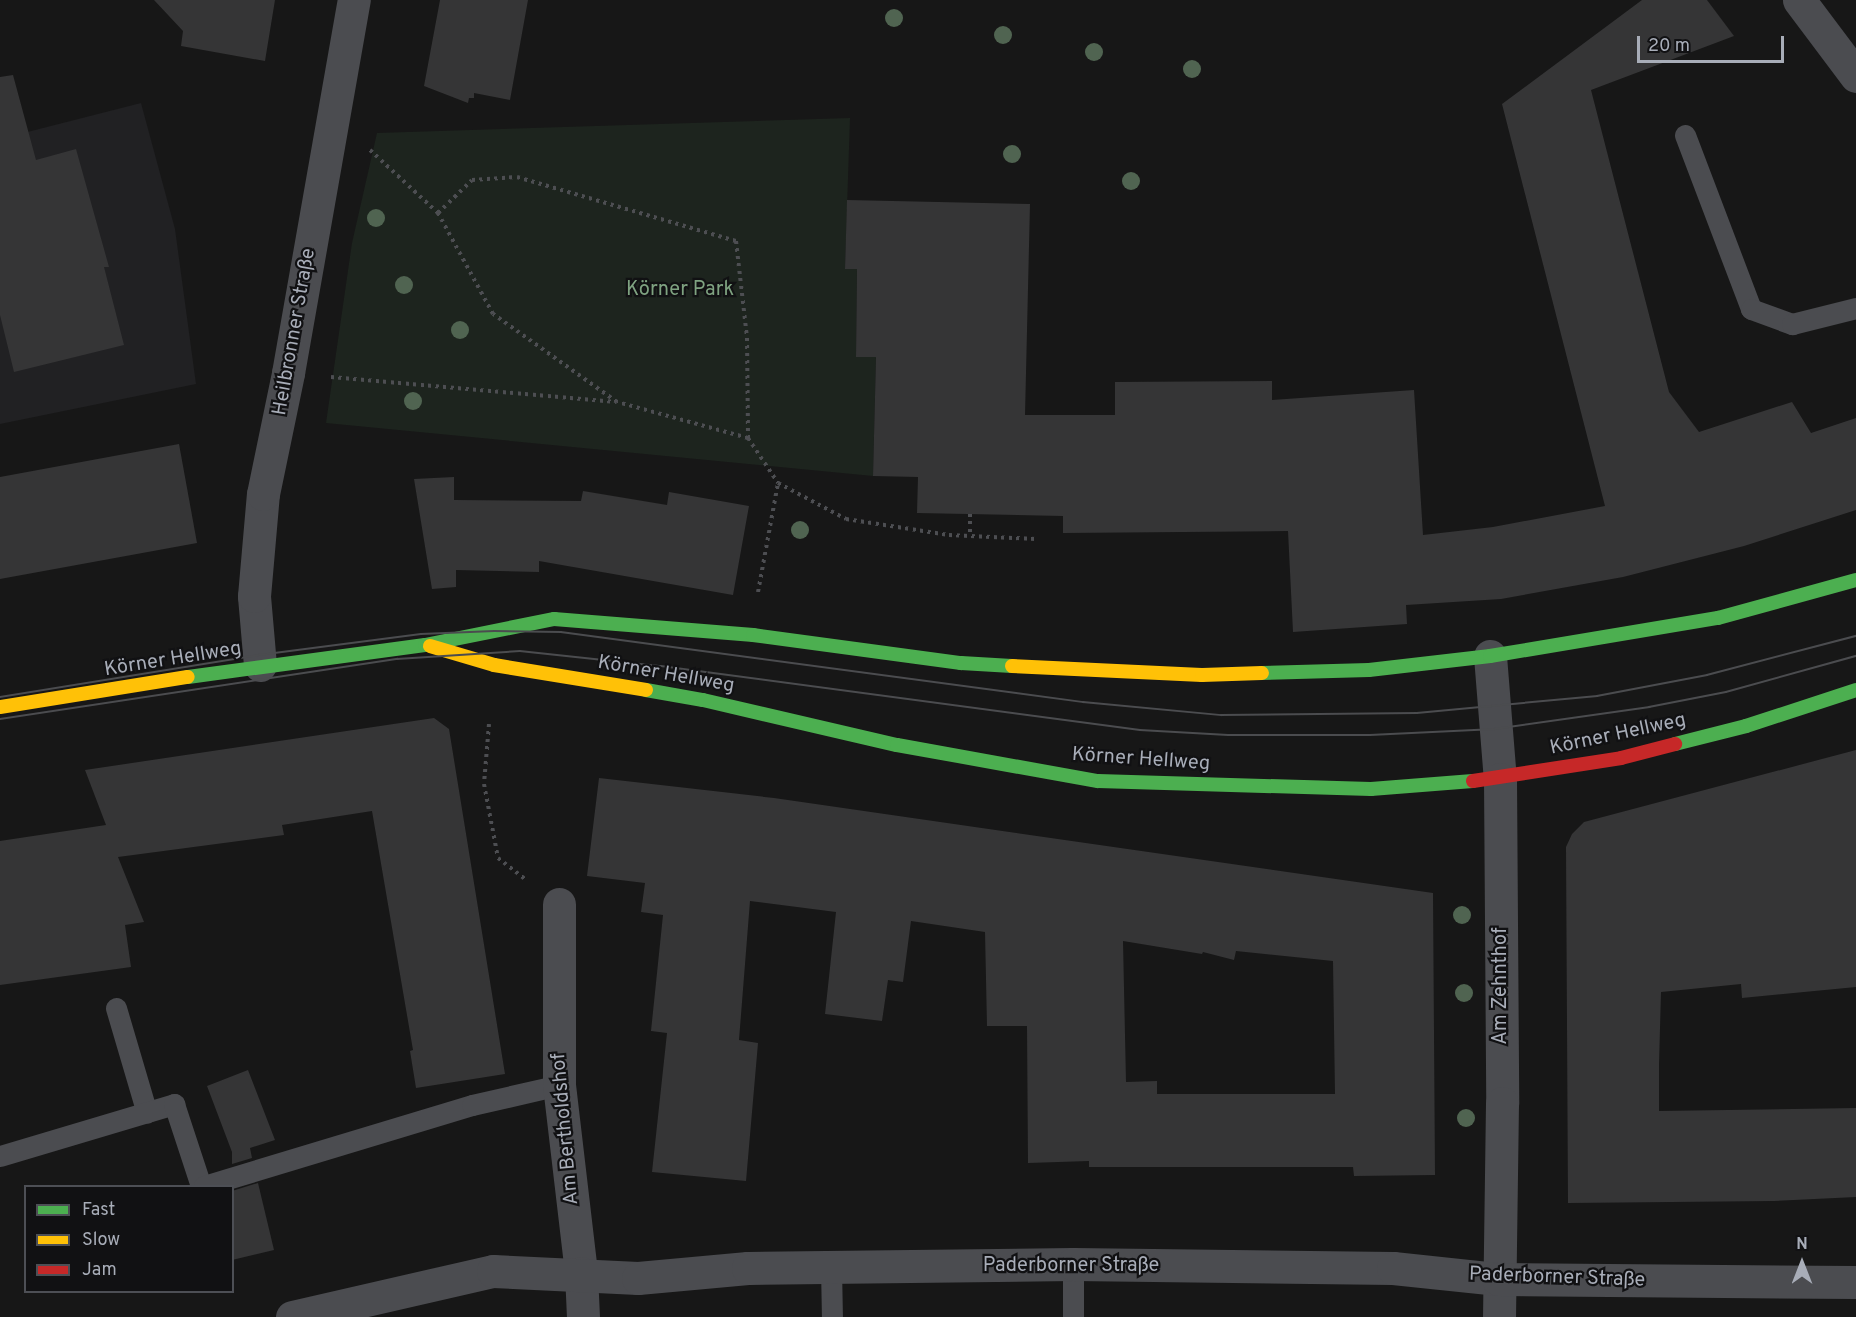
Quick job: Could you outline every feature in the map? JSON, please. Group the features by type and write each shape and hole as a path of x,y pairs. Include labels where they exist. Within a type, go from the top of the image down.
{"main road":[{"name":"Körner Hellweg","path":"0,707 260,665 425,645 554,619 753,635 961,663 1202,675 1370,670 1490,656 1718,618 1856,580"},
{"name":"Körner Hellweg","path":"425,645 494,664 703,700 897,745 1098,781 1371,789 1500,779 1621,758 1746,726 1856,690"}],"street":[{"name":"Heilbronner Straße","path":"260,665 254,596 262,505 288,373 354,0"},
{"path":"1799,0 1856,76"},
{"name":"Am Zehnthof","path":"1490,656 1500,779 1502,1104 1499,1317"},
{"name":"Am Bertholdshof","path":"559,904 559,1085 581,1273 583,1317"},
{"name":"Paderborner Straße","path":"292,1317 384,1294 493,1271 581,1273 638,1278 748,1268 1073,1264 1393,1268 1498,1279 1856,1282"}],"lane":[{"path":"1685,135 1751,309 1792,324 1856,308"},
{"path":"116,1008 147,1113"},
{"path":"205,1185 472,1105 559,1085"},
{"path":"0,1156 174,1104 202,1185"},
{"path":"1073,1264 1073,1317"},
{"path":"831,1267 832,1317"}],"path":[{"path":"333,118 438,213 493,314 616,402"},
{"path":"438,213 472,180 517,177 736,241 747,338 748,438 778,483 846,519 970,536 1036,539"},
{"path":"288,373 616,402 748,438"},
{"path":"757,599 778,483"},
{"path":"970,514 970,536"},
{"path":"489,724 484,783 498,858 559,904"}],"shaded area":[{"path":"141,103 175,229 196,384 0,424 0,139"}],"green space":[{"name":"Körner Park","path":"850,118 845,269 857,269 856,357 876,357 873,476 326,423 352,243 377,133"}],"building":[{"path":"154,0 275,0 265,61 181,46 183,31"},
{"path":"440,0 528,0 510,100 474,93 474,98 469,98 468,103 424,86"},
{"path":"1642,0 1707,0 1734,36 1591,90 1669,392 1699,432 1792,402 1811,433 1856,418 1856,510 1744,546 1623,577 1501,599 1406,605 1407,624 1293,632 1288,531 1063,533 1063,516 917,513 918,477 873,476 876,357 856,357 857,269 845,269 847,200 1030,204 1025,415 1115,415 1115,382 1272,381 1272,400 1414,390 1423,535 1493,527 1605,506 1502,104"},
{"path":"13,75 36,160 76,149 109,267 104,267 124,345 14,372 0,315 0,77"},
{"path":"179,444 197,543 0,579 0,477"},
{"path":"454,477 454,500 581,501 583,491 667,505 669,492 749,506 733,595 539,561 539,572 456,570 456,587 432,589 414,479"},
{"path":"434,718 449,729 505,1074 416,1088 410,1051 413,1050 372,811 282,825 284,835 118,857 144,922 125,925 131,967 0,985 0,841 106,825 85,770"},
{"path":"1856,750 1856,987 1742,998 1741,984 1661,992 1659,1111 1856,1108 1856,1197 1774,1201 1568,1203 1566,847 1572,834 1584,822"},
{"path":"599,778 774,798 1433,893 1435,1175 1354,1176 1353,1167 1089,1167 1089,1161 1028,1163 1027,1026 987,1026 985,932 911,921 903,982 888,980 882,1021 825,1014 836,912 750,901 739,1040 758,1043 746,1181 652,1172 667,1033 651,1031 663,915 641,912 645,883 587,876","holes":["1123,941 1202,954 1203,952 1234,960 1236,951 1333,961 1335,1094 1157,1094 1157,1081 1126,1082"]},
{"path":"248,1070 275,1140 250,1148 252,1158 232,1164 232,1152 207,1086"},
{"path":"258,1183 274,1250 234,1260 234,1190"}],"tram line":[{"path":"0,697 259,655 421,634 494,631 561,632 1083,702 1221,715 1417,713 1597,696 1707,675 1856,636"},
{"path":"0,719 397,659 520,651 661,666 1140,730 1228,735 1370,735 1495,729 1649,707 1726,692 1856,656"}],"traffic: fast":[{"path":"1262,673 1369,670 1490,656 1718,618 1856,580"},
{"path":"188,677 425,645 554,619 753,635 961,663 1012,666"},
{"path":"646,690 703,700 897,745 1098,781 1371,789 1473,781"},
{"path":"1675,744 1746,726 1856,690"}],"traffic: slow":[{"path":"430,646 494,665 646,690"},
{"path":"1012,666 1202,675 1262,673"},
{"path":"0,707 188,677"}],"traffic: jam":[{"path":"1473,781 1621,758 1675,744"}]}
